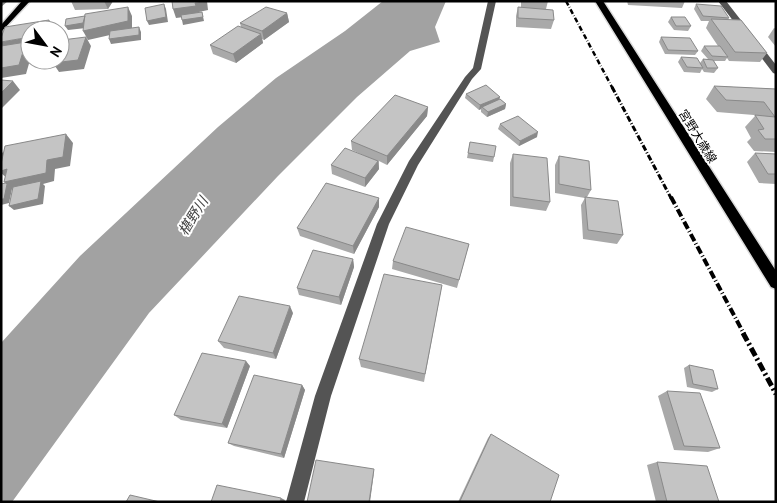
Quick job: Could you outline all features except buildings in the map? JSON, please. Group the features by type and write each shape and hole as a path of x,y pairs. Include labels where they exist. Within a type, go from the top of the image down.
{"main road":[{"path":"1,30 26,1"},
{"name":"宮野大歳線","path":"599,1 776,283"}],"street":[{"path":"295,502 323,396 383,224 412,164 469,78 478,69 492,1"},
{"path":"722,1 776,71"}],"water":[{"name":"椹野川","path":"383,1 446,1 435,27 440,42 410,51 357,97 278,176 149,313 12,502 1,502 1,343 80,256 218,127 276,78 345,31"}],"railway":[{"path":"566,1 613,89"},
{"path":"612,87 671,198"},
{"path":"671,197 744,334"},
{"path":"743,333 776,394"}]}
